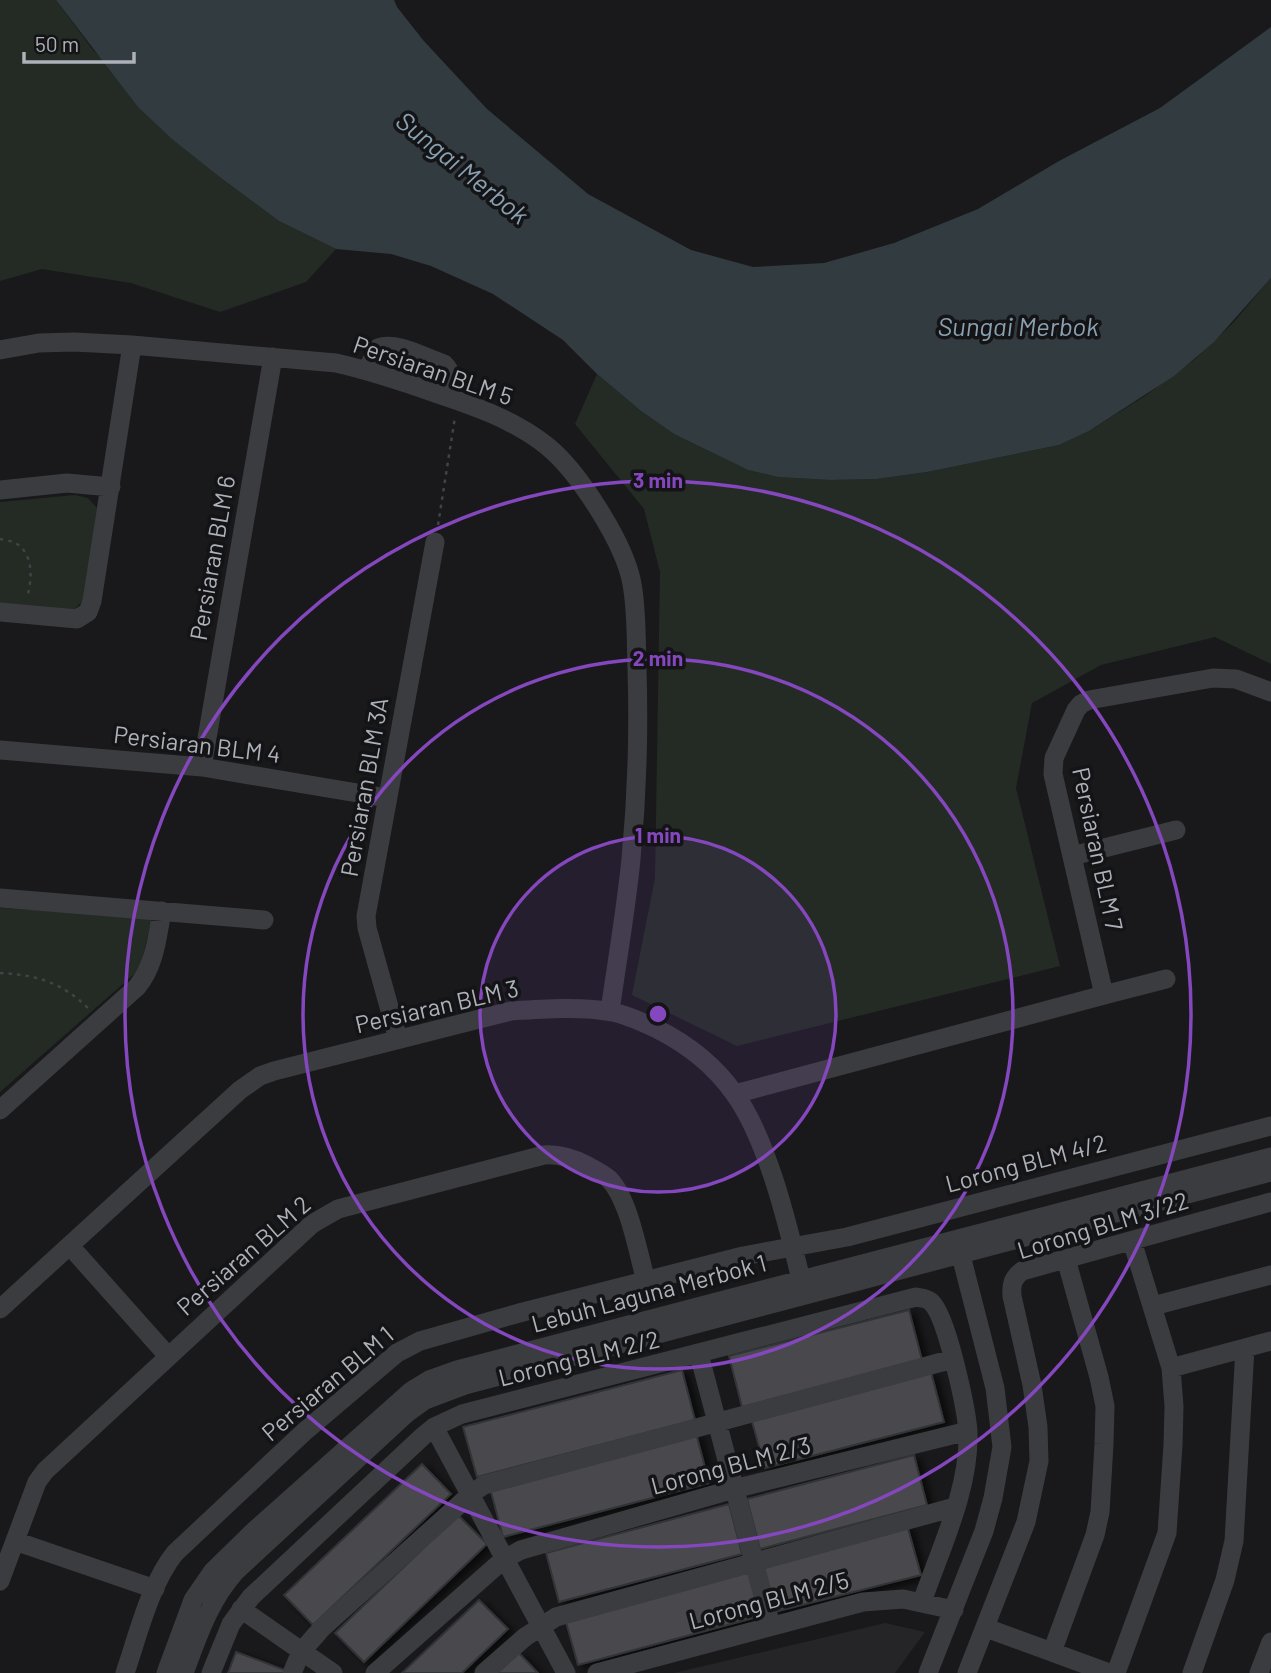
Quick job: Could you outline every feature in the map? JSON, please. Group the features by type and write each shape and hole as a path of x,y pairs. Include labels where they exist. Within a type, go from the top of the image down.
{"street":[{"name":"Persiaran BLM 5","path":"0,350 39,343 132,345 336,363 367,370 482,409 515,425 548,447 564,463 582,486 616,541 632,584 637,685 635,785 631,859 610,1011"},
{"path":"0,612 77,619 88,612 111,487 132,345"},
{"path":"367,370 378,348 384,345 399,348 444,364 450,369 452,399"},
{"name":"Persiaran BLM 6","path":"202,767 274,357"},
{"path":"0,489 67,483 111,487"},
{"name":"Persiaran BLM 3A","path":"398,1038 373,953 366,916 435,542"},
{"name":"Persiaran BLM 7","path":"1104,995 1054,786 1052,767 1058,746 1081,704 1089,700 1213,678 1236,678 1271,692"},
{"name":"Persiaran BLM 4","path":"0,750 202,767 387,798"},
{"path":"1072,856 1176,830"},
{"path":"0,898 264,920"},
{"path":"0,1110 146,976 153,958 162,911"},
{"path":"735,1094 1166,979"},
{"name":"Persiaran BLM 3","path":"0,1309 249,1083 274,1071 511,1011 610,1011 650,1026 691,1050 714,1069 735,1094 761,1149 793,1246 803,1288"},
{"name":"Lorong BLM 4/2","path":"793,1246 847,1237 1271,1126"},
{"name":"Persiaran BLM 2","path":"0,1581 37,1482 45,1471 312,1224 338,1209 544,1154 555,1154 577,1160 609,1180 622,1200 646,1281"},
{"name":"Lebuh Laguna Merbok 1","path":"959,1248 1271,1157"},
{"name":"Lebuh Laguna Merbok 1","path":"166,1673 193,1600 213,1571 411,1391 429,1380 457,1370 803,1288 1271,1172"},
{"name":"Lorong BLM 3/22","path":"967,1673 1026,1522 1039,1461 1038,1427 1032,1385 1011,1287 1016,1276 1022,1270 1271,1202"},
{"path":"1116,1673 1167,1533 1174,1445 1171,1368 1132,1241"},
{"path":"70,1246 167,1356"},
{"name":"Persiaran BLM 1","path":"125,1673 155,1589 168,1561 304,1432 407,1347 523,1312 769,1249 793,1246"},
{"path":"928,1673 990,1509 1002,1447 995,1388 959,1248"},
{"path":"1052,1652 1095,1535 1100,1512 1104,1444 1105,1406 1066,1259"},
{"path":"1153,1306 1271,1275"},
{"name":"Lebuh Laguna Merbok 1","path":"184,1673 219,1589 369,1446 425,1399 465,1385 803,1288"},
{"name":"Lorong BLM 2/2","path":"211,1673 224,1637 241,1609 434,1427 462,1414 916,1297 934,1304 953,1359 965,1405 968,1431"},
{"path":"1171,1368 1271,1341"},
{"path":"1192,1673 1225,1580 1234,1541 1245,1348"},
{"path":"699,1354 771,1626"},
{"path":"292,1673 301,1652 322,1628 484,1485 953,1359"},
{"path":"434,1427 566,1673"},
{"path":"922,1602 965,1471 968,1431"},
{"name":"Lorong BLM 2/3","path":"375,1673 504,1559 521,1550 734,1489 968,1431"},
{"path":"484,1673 540,1626 556,1617 955,1507"},
{"path":"15,1541 155,1589"},
{"name":"Lorong BLM 2/5","path":"597,1673 880,1599 922,1602 954,1610"},
{"path":"241,1609 333,1673"},
{"path":"986,1628 1110,1673"},
{"path":"1259,1673 1271,1642"}],"path":[{"path":"435,542 452,399"},
{"path":"0,539 16,543 25,552 31,572 22,614"},
{"path":"0,973 39,978 60,985 75,995 101,1020"}],"shaded area":[{"path":"0,0 56,0 93,50 221,178 279,221 336,249 306,282 220,312 131,283 42,269 0,281"},
{"path":"1271,278 1271,664 1215,637 1101,665 1032,703 1016,788 1060,966 737,1046 632,995 655,878 660,572 644,509 575,424 597,374 641,411 674,434 748,470 778,477 830,480 877,479 927,472 1059,445 1089,431 1145,396 1195,359 1233,323"},
{"path":"75,495 88,498 97,508 84,599 72,612 0,605 0,502"},
{"path":"0,908 152,917 140,969 0,1092"},
{"path":"885,1623 925,1632 895,1673 674,1673"}],"water":[{"name":"Sungai Merbok","path":"56,0 394,0 423,40 487,109 588,194 691,250 753,267 824,263 894,243 978,209 1059,161 1160,108 1271,27 1271,278 1214,342 1174,376 1089,431 1059,445 927,472 877,479 778,477 748,470 674,434 641,411 597,374 563,340 493,294 431,266 391,254 336,249 279,221 172,139 138,107"}],"building":[{"path":"909,1310 922,1360 742,1407 729,1356"},
{"path":"682,1370 695,1420 477,1477 463,1427"},
{"path":"931,1372 944,1422 765,1468 751,1418"},
{"path":"696,1433 709,1483 503,1537 490,1488"},
{"path":"914,1455 927,1505 760,1549 747,1499"},
{"path":"422,1464 451,1494 313,1625 284,1595"},
{"path":"729,1504 742,1554 559,1602 546,1553"},
{"path":"458,1515 487,1544 364,1662 335,1633"},
{"path":"907,1525 921,1575 774,1612 761,1562"},
{"path":"748,1566 761,1616 578,1665 564,1615"},
{"path":"479,1600 508,1629 462,1673 402,1673"},
{"path":"236,1652 285,1670 284,1673 228,1673"},
{"path":"519,1653 538,1673 497,1673"}]}
